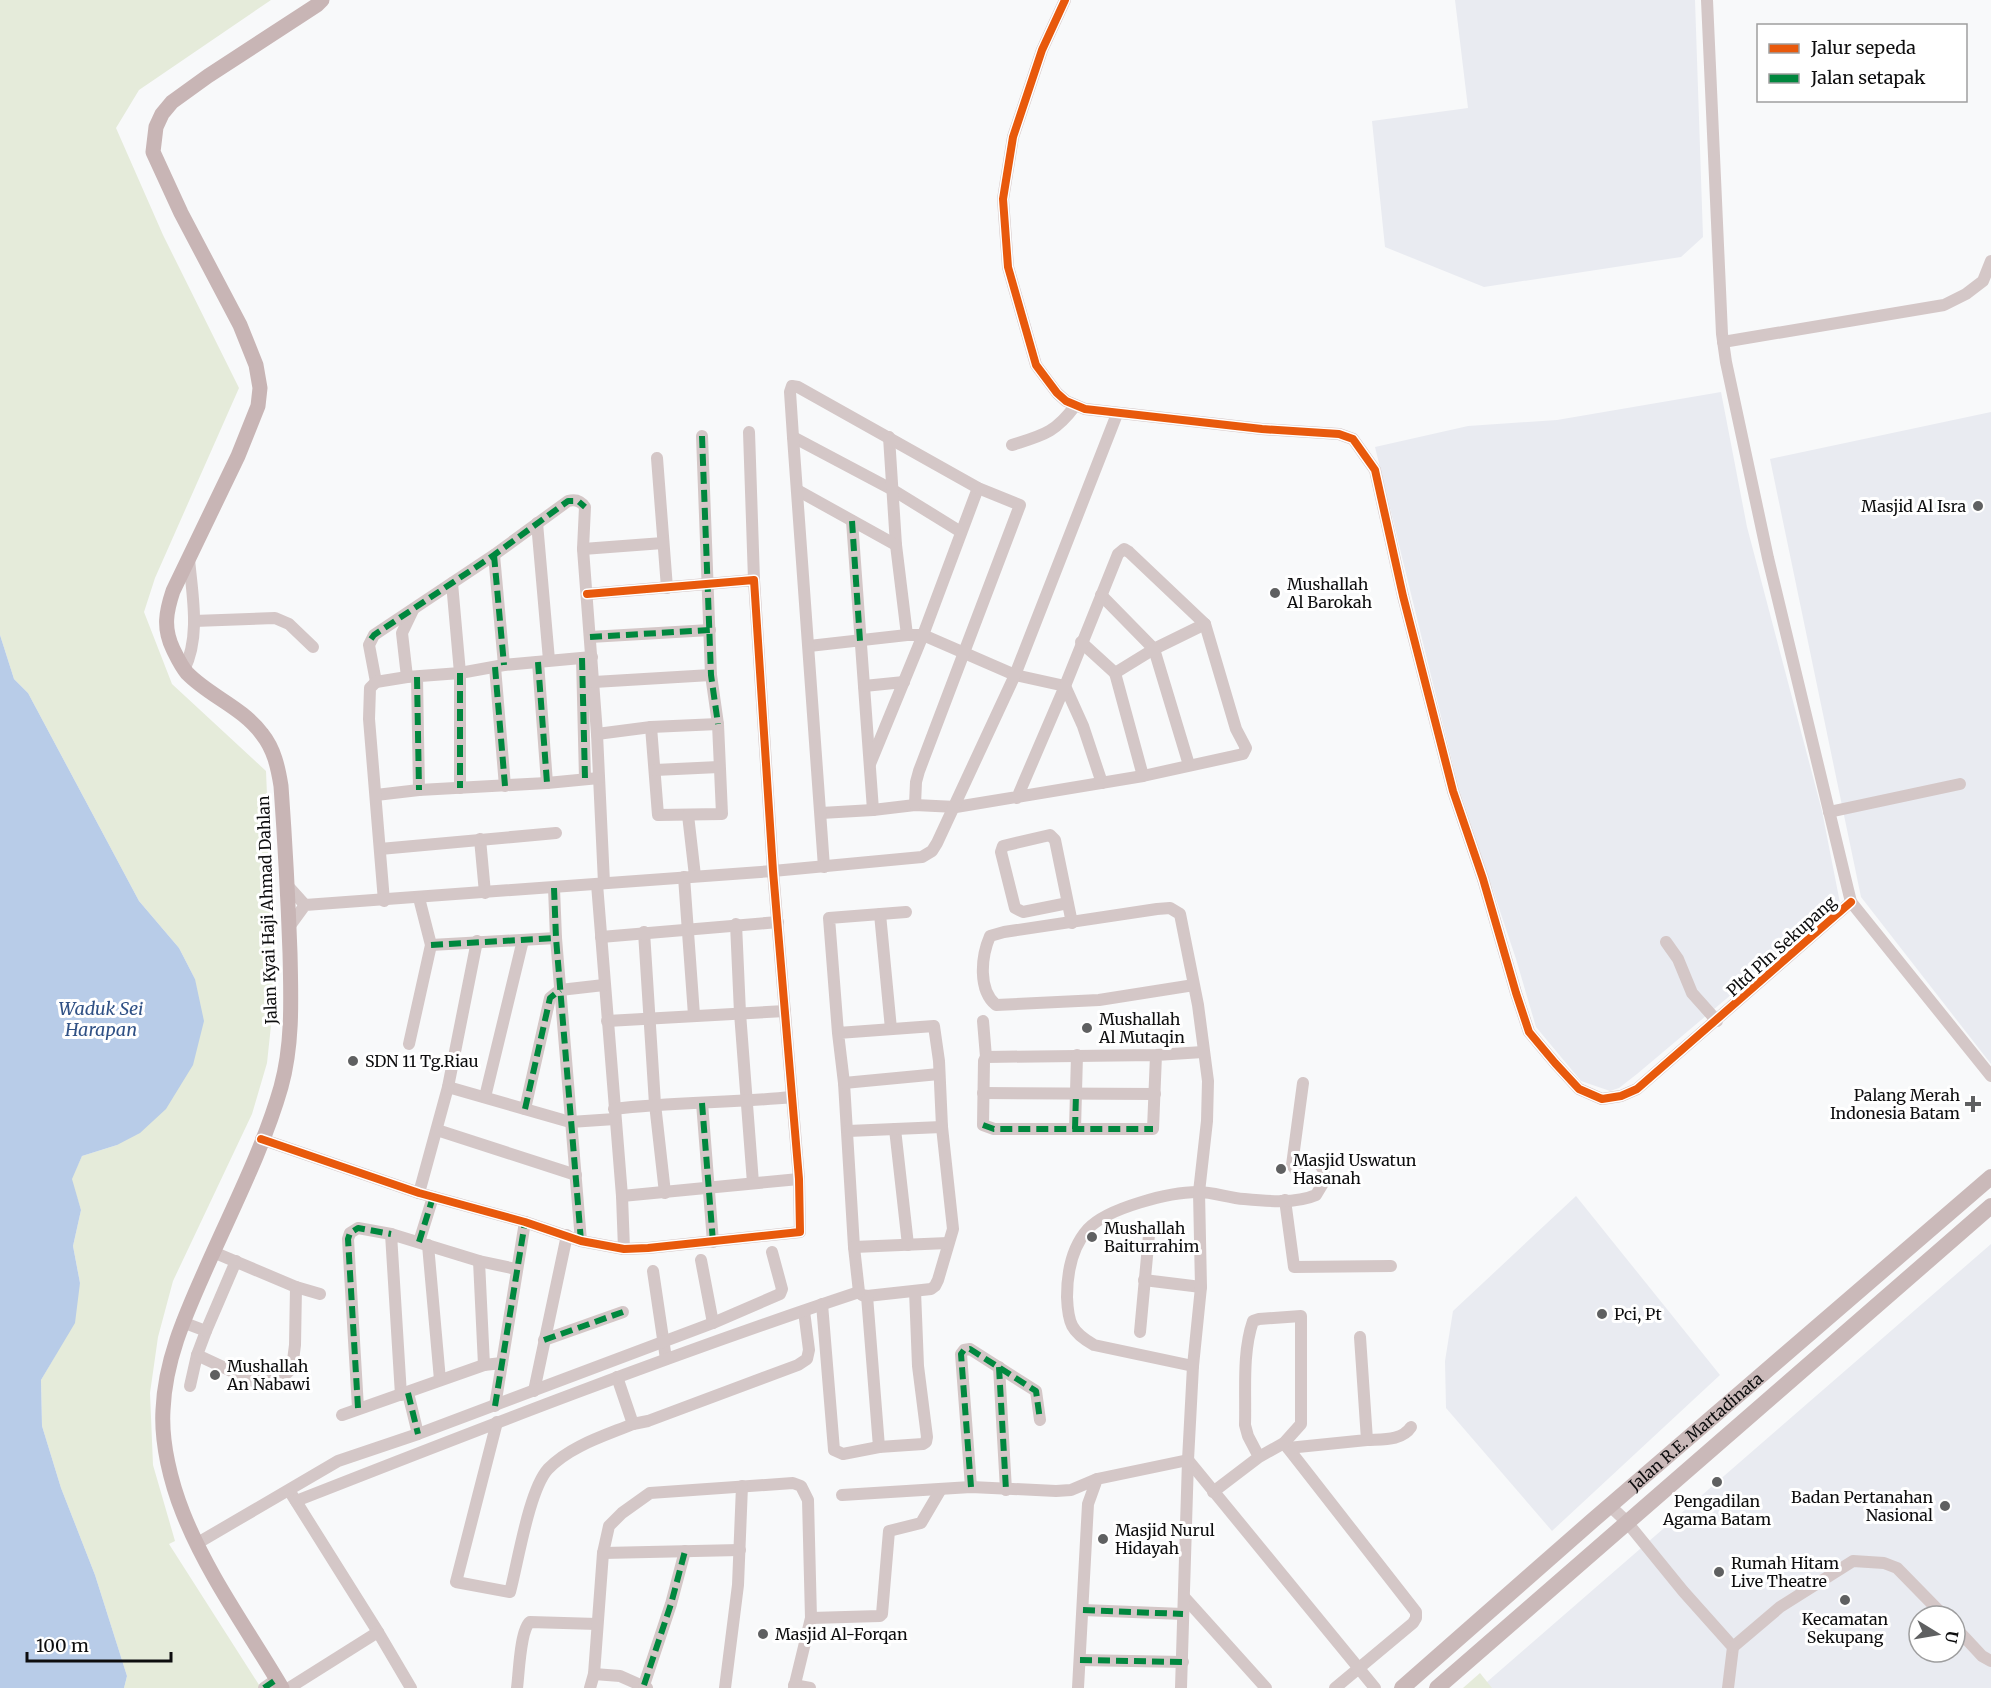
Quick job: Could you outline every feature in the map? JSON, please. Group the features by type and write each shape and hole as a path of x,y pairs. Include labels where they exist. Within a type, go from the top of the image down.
{"highway":[{"name":"Jalan R.E. Martadinata","path":"1402,1688 1991,1178"},
{"name":"Jalan R.E. Martadinata","path":"1437,1688 1606,1542 1626,1521 1991,1206"}],"main road":[{"name":"Jalan Kyai Haji Ahmad Dahlan","path":"283,1685 210,1572 196,1544 182,1512 171,1475 162,1413 169,1364 182,1322 245,1184 281,1086 288,1047 291,985 288,885 278,768 271,749 262,734 250,721 184,670 169,641 165,624 167,608 173,591 238,456 258,406 260,388 256,364 240,326 181,213 153,152 156,127 162,114 172,102 322,0"}],"street":[{"path":"1012,445 1048,432 1063,421 1075,406 1066,402 1057,393 1036,365 1008,267 1003,199 1013,137 1042,50 1065,0"},
{"path":"1707,0 1723,342 1768,558 1851,902 1991,1076"},
{"path":"1723,342 1944,305 1966,294 1983,280 1991,261"},
{"path":"824,867 790,392 792,386 798,387 978,488 1020,505 919,771 915,805"},
{"name":"Pltd Pln Sekupang","path":"1075,406 1117,414 1262,429 1339,434 1353,439 1375,470 1403,596 1453,791 1483,879 1529,1032 1554,1063 1580,1089 1602,1099 1621,1096 1637,1089 1851,902"},
{"path":"305,905 384,901 690,876 773,872 922,857 932,851 956,807 1015,675 1117,414"},
{"path":"261,1139 419,1193 525,1222 580,1241 624,1249 800,1232 799,1179 773,872 754,580 749,432"},
{"path":"651,727 658,815 722,814 718,724 711,675 702,436"},
{"path":"793,437 893,490 961,532"},
{"path":"889,437 896,545 907,635"},
{"path":"657,458 667,588"},
{"path":"870,764 923,635 978,488"},
{"path":"797,490 896,545"},
{"path":"376,682 369,645 374,634 494,555 568,501 578,501 585,507 583,549 590,637 587,658 585,779"},
{"path":"852,521 873,810"},
{"path":"537,523 547,783"},
{"path":"583,549 663,543"},
{"path":"821,813 915,805 956,807 1017,798 1143,776 1243,754 1246,748 1236,729 1205,624 1124,549 1118,554 1017,798"},
{"path":"494,555 505,786"},
{"path":"184,670 190,655 194,621 189,559"},
{"path":"586,594 754,580"},
{"path":"452,583 460,674 460,788"},
{"path":"1101,595 1154,649 1189,765"},
{"path":"416,606 402,633 412,677 418,790"},
{"path":"194,621 275,618 294,628 313,647"},
{"path":"1115,673 1154,649 1205,624"},
{"path":"590,637 710,630"},
{"path":"809,645 923,635 1015,675 1065,686"},
{"path":"1081,642 1115,673 1143,776"},
{"path":"384,901 369,702 370,688 376,682 412,677 460,674 500,666 587,658"},
{"path":"587,658 594,682 599,778 601,937 624,1249"},
{"path":"594,682 711,675"},
{"path":"864,686 904,682"},
{"path":"1065,686 1083,726 1102,783"},
{"path":"597,734 651,727 718,724"},
{"path":"655,770 719,766"},
{"path":"376,795 599,778"},
{"path":"1829,812 1960,784"},
{"path":"688,815 689,928 694,1015"},
{"path":"380,849 556,833"},
{"path":"1068,903 1023,912 1015,908 1001,852 1003,846 1053,836 1068,903 1072,923"},
{"path":"480,839 485,893"},
{"path":"288,885 305,905"},
{"path":"554,888 580,1241"},
{"path":"409,1044 431,945 418,898"},
{"path":"289,927 305,905"},
{"path":"1181,1688 1192,1366 1201,1287 1199,1192 1207,1121 1208,1081 1198,1005 1180,914 1170,908 1004,932 990,936 985,953 983,980 989,999 996,1005 1100,1000 1194,985"},
{"path":"879,1448 863,1294 854,1247 848,1131 829,918 906,912"},
{"path":"880,914 891,1029"},
{"path":"601,937 778,922"},
{"path":"736,924 740,1013 753,1183"},
{"path":"644,932 655,1104 665,1193"},
{"path":"431,945 556,938"},
{"path":"485,1097 523,940"},
{"path":"419,1193 448,1087 477,941"},
{"path":"1666,942 1678,959 1692,993 1717,1021"},
{"path":"525,1109 550,998 560,990 604,985"},
{"path":"607,1021 785,1011"},
{"path":"983,1021 986,1057 984,1061 983,1125 987,1128 1154,1129 1156,1055"},
{"path":"296,1501 617,1377 822,1304 863,1294 915,1291 931,1289 935,1286 953,1229 934,1026 838,1033"},
{"path":"986,1057 1156,1055 1203,1052"},
{"path":"1075,1129 1077,1055"},
{"path":"844,1083 939,1074"},
{"path":"1192,1366 1094,1345 1080,1337 1071,1327 1067,1309 1067,1278 1072,1257 1089,1228 1133,1205 1162,1196 1199,1192 1244,1199 1285,1200 1303,1199 1316,1195 1324,1180 1322,1167 1317,1162 1306,1162 1298,1172 1292,1165 1303,1083"},
{"path":"448,1087 570,1122 655,1104 792,1098"},
{"path":"983,1093 1155,1094"},
{"path":"702,1103 713,1242"},
{"path":"848,1131 942,1127"},
{"path":"895,1129 908,1245"},
{"path":"437,1130 576,1175"},
{"path":"621,1196 799,1179"},
{"path":"433,1197 423,1244 440,1380"},
{"path":"1285,1200 1294,1267 1391,1266"},
{"path":"495,1406 525,1222"},
{"path":"358,1408 348,1239 350,1233 358,1228 391,1234 479,1261 516,1269"},
{"path":"391,1234 405,1394 418,1434"},
{"path":"534,1391 567,1235"},
{"path":"1140,1332 1149,1235"},
{"path":"854,1247 948,1243"},
{"path":"213,1252 296,1287 320,1294"},
{"path":"196,1544 338,1461 495,1406 713,1323 782,1292 772,1252"},
{"path":"701,1260 713,1323"},
{"path":"190,1386 197,1355 236,1261"},
{"path":"479,1261 484,1365"},
{"path":"653,1271 666,1359"},
{"path":"1144,1280 1201,1287"},
{"path":"197,1355 253,1381 266,1380 287,1372 291,1368 295,1345 296,1287"},
{"path":"822,1304 834,1450 843,1454 923,1444 927,1442 918,1366 915,1291"},
{"path":"497,1422 456,1582 510,1592 536,1486 549,1469 580,1446 633,1424 648,1421 798,1365 807,1359 809,1350 804,1311"},
{"path":"544,1340 622,1312"},
{"path":"1259,1457 1245,1425 1247,1352 1251,1326 1253,1321 1258,1319 1301,1316 1301,1424 1286,1445"},
{"path":"182,1322 206,1331"},
{"path":"1360,1337 1367,1440"},
{"path":"971,1487 961,1354 964,1350 970,1349 1036,1391 1040,1420"},
{"path":"342,1415 484,1365 502,1363"},
{"path":"999,1367 1006,1490"},
{"path":"617,1377 633,1424"},
{"path":"1213,1492 1259,1457 1286,1445 1401,1436 1411,1427"},
{"path":"1286,1445 1416,1612 1413,1623 1335,1688"},
{"path":"842,1496 971,1487 1006,1490 1071,1490 1097,1479 1188,1461"},
{"path":"1188,1461 1375,1688"},
{"path":"1078,1688 1089,1504 1097,1479"},
{"path":"590,1688 594,1674 603,1553 609,1526 622,1513 651,1493 793,1483 801,1486 808,1500 811,1618 794,1687 810,1688"},
{"path":"724,1688 738,1585 742,1486"},
{"path":"811,1618 880,1616 889,1531 921,1523 941,1489"},
{"path":"288,1490 411,1688"},
{"path":"1610,1506 1626,1521 1683,1591 1733,1647"},
{"path":"603,1553 740,1550"},
{"path":"594,1674 620,1676 646,1687 685,1551"},
{"path":"1728,1688 1733,1647 1780,1607 1853,1561 1884,1563 1897,1568 1932,1604"},
{"path":"1185,1598 1266,1688"},
{"path":"1083,1610 1184,1614"},
{"path":"518,1688 525,1625 530,1622 597,1624"},
{"path":"264,1688 283,1685 378,1632"},
{"path":"1967,1638 1988,1656"},
{"path":"1080,1659 1183,1662"}],"shaded area":[{"path":"1455,0 1695,0 1703,237 1681,257 1484,287 1385,247 1372,121 1468,108"},
{"path":"1721,392 1747,527 1822,811 1840,903 1637,1074 1619,1088 1610,1091 1581,1081 1536,1027 1516,959 1458,786 1375,447 1468,426 1557,420"},
{"path":"1991,412 1991,1064 1861,897 1770,459"},
{"path":"1576,1196 1720,1375 1552,1531 1446,1408 1445,1361 1453,1311"},
{"path":"1991,1244 1991,1688 1480,1688"}],"green space":[{"path":"0,0 271,0 139,90 116,128 163,235 239,388 155,578 144,612 172,684 266,771 275,988 267,1063 252,1114 173,1281 158,1337 150,1393 153,1465 175,1541 169,1544 261,1688 124,1688 127,1676 95,1575 61,1488 42,1426 41,1380 56,1354 80,1283 73,1246 81,1210 71,1179 82,1156 117,1145 195,979 179,948 139,901 28,693 14,679 0,635"},
{"path":"1480,1673 1492,1688 1463,1688"}],"water":[{"name":"Waduk Sei Harapan","path":"0,635 14,679 28,693 139,901 179,948 195,979 204,1021 193,1065 166,1109 140,1133 117,1145 82,1156 72,1179 81,1210 73,1246 80,1283 75,1323 41,1380 42,1426 61,1488 95,1575 127,1676 124,1688 0,1688"}],"marked path":[{"path":"702,436 711,675 718,724"},
{"path":"371,639 568,501 578,501 585,507"},
{"path":"852,521 860,641"},
{"path":"494,555 504,665"},
{"path":"590,637 710,630"},
{"path":"582,658 585,779"},
{"path":"538,662 547,783"},
{"path":"495,667 505,786"},
{"path":"460,673 460,788"},
{"path":"417,677 419,790"},
{"path":"554,888 556,938 581,1241"},
{"path":"431,945 556,938"},
{"path":"525,1109 550,998 560,990"},
{"path":"1075,1129 1076,1094"},
{"path":"702,1103 713,1242"},
{"path":"983,1125 994,1129 1153,1129"},
{"path":"419,1242 433,1197"},
{"path":"495,1406 525,1222"},
{"path":"358,1408 348,1239 350,1233 358,1228 391,1234"},
{"path":"544,1340 623,1312"},
{"path":"971,1487 961,1354 964,1350 970,1349 1036,1391 1040,1420"},
{"path":"999,1367 1006,1490"},
{"path":"408,1393 418,1434"},
{"path":"644,1685 671,1604 685,1551"},
{"path":"1083,1610 1183,1614"},
{"path":"1080,1660 1183,1662"},
{"path":"264,1688 277,1679"}],"cycle path":[{"path":"1065,0 1042,50 1013,137 1003,199 1008,267 1036,365 1057,393 1066,401 1085,409 1262,429 1339,434 1353,439 1375,470 1403,596 1453,791 1483,879 1516,993 1529,1032 1555,1063 1579,1089 1602,1099 1621,1096 1637,1089 1851,902"},
{"path":"261,1139 419,1193 525,1222 581,1241 624,1249 800,1232 799,1179 773,871 754,580 587,594"}],"place":[{"name":"Masjid Al Isra","path":"1978,506"},
{"name":"Mushallah Al Barokah","path":"1275,593"},
{"name":"Mushallah Al Mutaqin","path":"1087,1028"},
{"name":"SDN 11 Tg.Riau","path":"353,1061"},
{"name":"Palang Merah Indonesia Batam","path":"1973,1104"},
{"name":"Masjid Uswatun Hasanah","path":"1281,1169"},
{"name":"Mushallah Baiturrahim","path":"1092,1237"},
{"name":"Pci, Pt","path":"1602,1314"},
{"name":"Mushallah An Nabawi","path":"215,1375"},
{"name":"Pengadilan Agama Batam","path":"1717,1482"},
{"name":"Badan Pertanahan Nasional","path":"1945,1506"},
{"name":"Masjid Nurul Hidayah","path":"1103,1539"},
{"name":"Rumah Hitam Live Theatre","path":"1719,1572"},
{"name":"Kecamatan Sekupang","path":"1845,1600"},
{"name":"Masjid Al-Forqan","path":"763,1634"}]}
